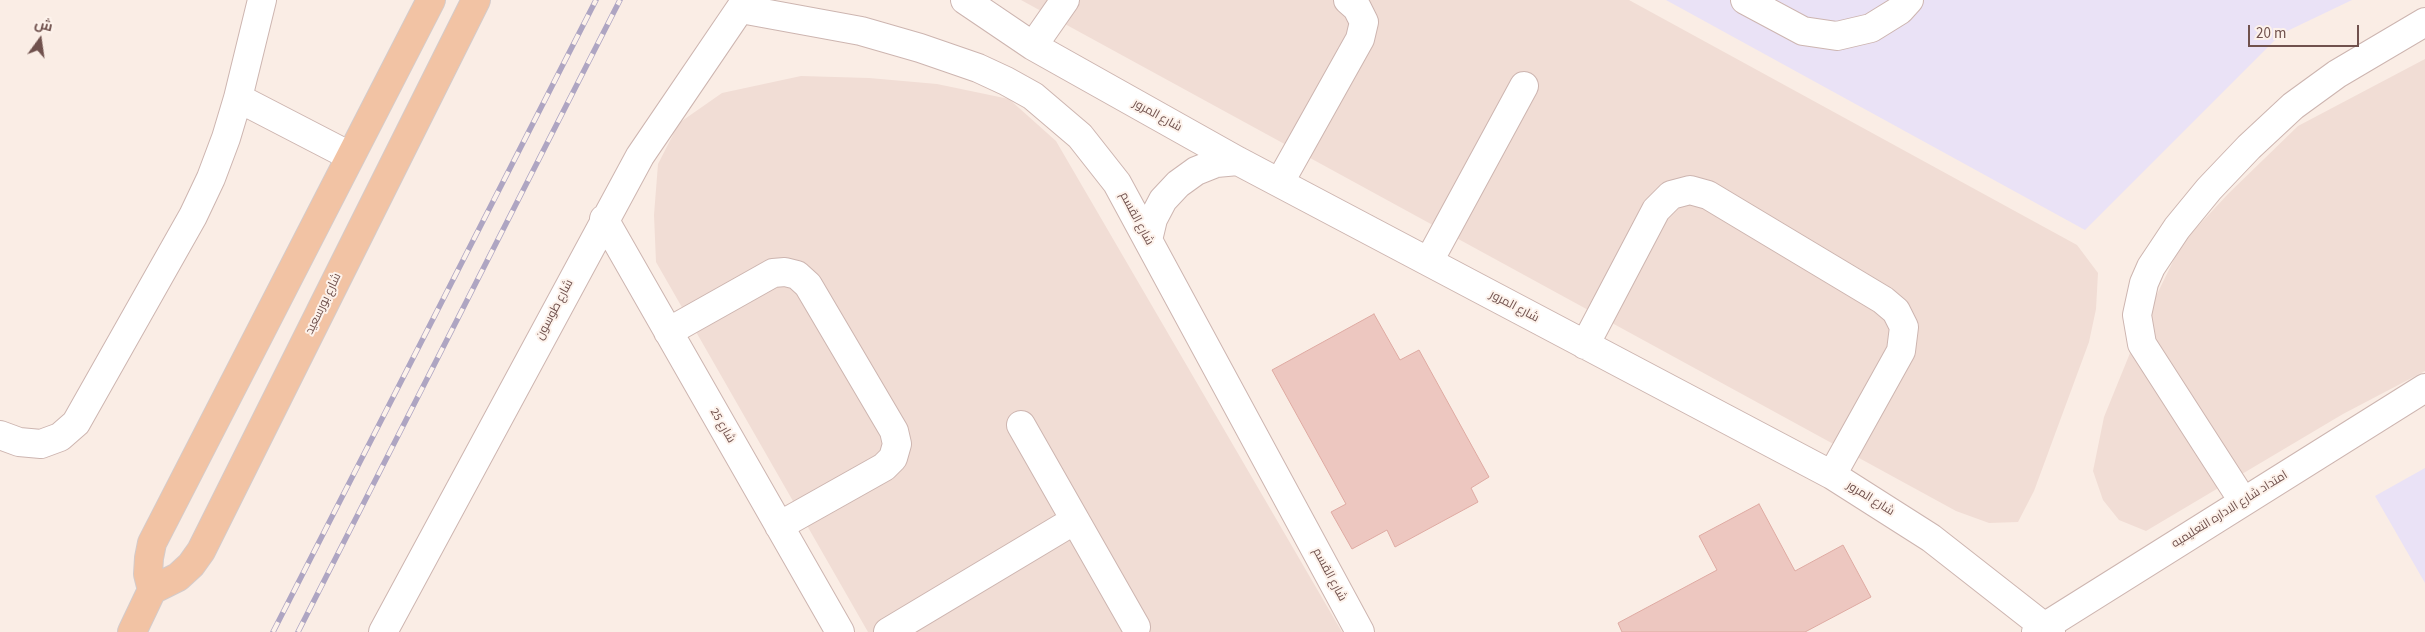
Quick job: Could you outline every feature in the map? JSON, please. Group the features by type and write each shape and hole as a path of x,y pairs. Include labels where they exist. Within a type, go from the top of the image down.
{"main road":[{"path":"132,632 152,590 149,558 152,543 431,0"},
{"name":"شارع بورسعيد","path":"152,590 178,576 191,565 201,551 476,0"}],"street":[{"path":"0,435 19,442 40,444 60,437 76,423 192,216 226,138 238,98 262,0"},
{"name":"شارع المرور","path":"965,0 1033,46 1238,161 1832,475 1931,538 2044,630"},
{"path":"1033,46 1065,0"},
{"path":"1280,182 1360,39 1364,22 1357,8 1348,0"},
{"path":"1745,0 1803,31 1838,36 1872,28 1900,10 1908,0"},
{"name":"شارع طوسون","path":"383,632 604,219 650,140 744,4"},
{"name":"شارع القسم","path":"744,4 861,31 920,48 1006,80 1033,96 1080,136 1117,183 1360,632"},
{"path":"2243,501 2142,344 2137,315 2144,283 2151,267 2177,228 2208,189 2249,146 2293,106 2337,74 2425,22"},
{"path":"1429,261 1524,86"},
{"path":"238,98 350,156"},
{"path":"1148,240 1153,219 1163,200 1178,184 1196,171 1216,164 1238,161"},
{"path":"1584,345 1656,210 1672,195 1690,190 1708,195 1882,300 1896,311 1904,327 1901,351 1832,475"},
{"name":"شارع 25","path":"604,219 840,632"},
{"path":"668,332 772,273 785,272 797,275 808,285 894,430 897,444 893,458 884,467 779,526"},
{"name":"امتداد شارع الاداره التعليميه","path":"2044,630 2243,501 2425,388"},
{"path":"1021,426 1136,627"},
{"path":"888,632 1075,520"}],"shaded area":[{"path":"1021,0 1629,0 2077,245 2098,273 2096,309 2089,342 2034,491 2018,522 1989,523 1956,511"},
{"path":"1666,0 2352,0 2281,34 2085,230"},
{"path":"2425,59 2425,371 2343,414 2146,531 2119,520 2103,500 2093,471 2104,417 2139,331 2182,243 2229,193 2298,126"},
{"path":"801,76 869,78 937,84 1009,99 1056,141 1342,632 868,632 656,262 654,215 658,164 679,123 722,93"},
{"path":"2425,468 2425,583 2375,496"}],"building":[{"path":"1374,314 1400,360 1419,350 1489,477 1471,488 1478,502 1395,547 1387,530 1352,549 1331,512 1346,504 1272,370"},
{"path":"1759,504 1795,571 1843,545 1871,597 1805,632 1622,632 1618,623 1717,570 1699,536"}],"railway":[{"path":"273,632 596,0"},
{"path":"298,632 620,0"}]}
